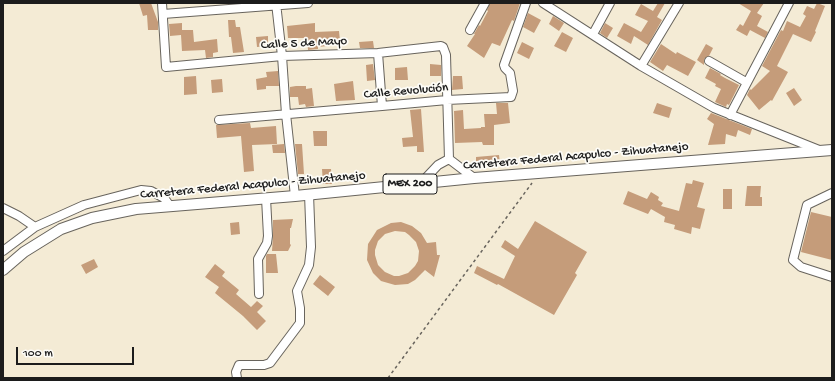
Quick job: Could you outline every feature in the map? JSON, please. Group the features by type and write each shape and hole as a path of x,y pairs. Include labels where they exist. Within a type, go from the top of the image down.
{"main road":[{"name":"Carretera Federal Acapulco - Zihuatanejo","path":"3,270 24,252 61,229 92,218 136,209 295,196 474,178 832,150"}],"street":[{"path":"162,3 163,14 276,4 308,3"},
{"path":"470,30 485,3"},
{"name":"Calle Revolución","path":"219,120 447,100 511,97 513,92 512,81 510,73 504,65 526,3"},
{"path":"544,3 642,66 714,108 820,151"},
{"path":"593,34 610,3"},
{"path":"642,66 678,3"},
{"path":"730,115 746,82 789,3"},
{"path":"276,4 295,196"},
{"name":"Calle 5 de Mayo","path":"163,14 166,67 282,56 378,53 441,46 443,47 446,55 447,100"},
{"path":"378,53 382,106"},
{"path":"708,61 746,82"},
{"path":"447,100 449,159"},
{"path":"449,159 474,178"},
{"path":"420,183 438,165 449,159"},
{"path":"3,251 35,227 84,205 141,190 151,191 164,198 170,206"},
{"path":"237,378 236,372 239,365 264,365 270,363 300,323 300,308 297,290 308,264 311,247 309,194"},
{"path":"830,196 807,205 793,260 801,267 832,277"},
{"path":"259,294 258,259 267,243 266,198"},
{"path":"3,208 19,216 35,227"}],"path":[{"path":"388,378 539,173"}],"building":[{"path":"139,3 151,3 158,22 158,30 148,30 147,15 143,16"},
{"path":"490,3 520,3 514,21 512,20 500,46 492,43 484,58 467,46 479,25 480,26 488,11 487,10"},
{"path":"658,3 665,3 657,17 662,20 648,45 634,36 631,44 617,36 624,23 641,32 648,21 635,15 641,4 653,11"},
{"path":"738,3 764,3 757,13 762,16 757,26 768,32 765,38 750,30 747,36 736,30 740,24 743,26 751,11"},
{"path":"817,3 825,6 811,42 793,34 777,66 788,72 772,101 771,100 759,110 747,95 750,89 751,90 770,71 762,66 781,30 783,31 787,21 800,27 806,16 803,14 807,6 814,9"},
{"path":"528,13 541,20 534,33 523,27"},
{"path":"553,16 564,23 559,31 549,24"},
{"path":"228,20 235,20 236,27 240,27 244,52 233,53 231,37 229,37"},
{"path":"182,23 182,30 193,30 194,42 217,39 218,52 213,53 213,57 206,58 205,50 182,51 181,35 170,36 169,24"},
{"path":"315,23 315,32 339,31 340,41 326,42 327,46 308,50 307,38 288,38 287,26"},
{"path":"605,23 613,28 607,38 600,33"},
{"path":"562,32 573,38 566,52 554,46"},
{"path":"268,36 268,46 257,47 256,37"},
{"path":"373,41 374,48 360,48 359,42"},
{"path":"522,42 534,48 529,59 517,53"},
{"path":"661,44 676,54 677,52 696,62 688,76 667,65 663,71 650,62"},
{"path":"706,44 713,48 709,56 704,59 704,65 697,60"},
{"path":"373,64 375,80 367,81 366,65"},
{"path":"430,64 441,65 441,76 430,76"},
{"path":"407,67 408,80 395,80 395,68"},
{"path":"710,68 739,85 729,105 727,104 726,107 715,102 721,89 715,86 716,84 705,78"},
{"path":"278,71 279,86 266,86 266,89 257,90 256,79 267,77 266,72"},
{"path":"196,76 197,94 184,95 184,77"},
{"path":"453,76 462,76 463,89 452,90"},
{"path":"222,79 223,92 212,93 211,80"},
{"path":"353,81 355,100 336,101 334,84"},
{"path":"306,86 306,89 312,88 314,106 306,107 305,104 299,105 298,97 290,97 290,87"},
{"path":"794,88 802,100 794,106 786,93"},
{"path":"496,103 508,103 510,123 494,125 494,145 483,145 482,142 455,143 454,111 463,110 464,129 481,128 485,127 484,114 497,114"},
{"path":"657,103 672,108 669,118 653,113"},
{"path":"421,109 424,152 417,152 417,146 403,147 402,138 413,137 410,110"},
{"path":"711,113 752,129 750,135 738,130 736,137 726,134 725,144 708,145 714,124 707,119"},
{"path":"250,123 251,128 276,126 277,144 252,145 254,171 244,172 241,136 217,138 216,125"},
{"path":"313,131 327,131 327,146 314,146"},
{"path":"284,144 285,153 273,153 272,145"},
{"path":"295,144 302,144 304,174 298,174"},
{"path":"499,155 500,164 476,165 476,157"},
{"path":"322,169 331,169 332,184 323,184"},
{"path":"693,180 704,183 697,207 705,209 700,229 692,227 691,234 674,229 675,225 664,222 665,217 651,209 648,214 623,204 628,191 647,199 651,192 659,197 658,200 663,203 661,206 679,211 686,183 692,184"},
{"path":"747,186 761,186 760,197 762,197 762,206 745,206"},
{"path":"723,189 732,189 732,209 723,209"},
{"path":"811,212 832,217 832,260 801,252"},
{"path":"293,219 290,228 291,245 288,251 272,251 273,220"},
{"path":"535,221 587,252 575,273 577,275 554,315 498,284 497,285 474,273 477,266 504,279 515,256 501,247 505,240 518,249"},
{"path":"239,222 240,234 231,235 230,223"},
{"path":"401,222 412,226 421,233 427,243 436,242 437,255 440,255 434,277 425,270 415,280 408,284 395,285 381,281 373,273 367,260 368,244 377,230 391,223","holes":["395,231 405,232 416,242 419,251 418,261 408,273 394,276 385,272 378,265 375,250 378,241 385,234"]},
{"path":"267,254 276,254 278,273 266,273"},
{"path":"94,259 98,267 86,274 81,265"},
{"path":"215,264 225,272 222,276 239,290 236,294 251,307 257,301 263,306 257,312 266,321 257,330 243,316 215,293 219,287 205,277"},
{"path":"320,275 335,287 328,296 313,284"}]}
